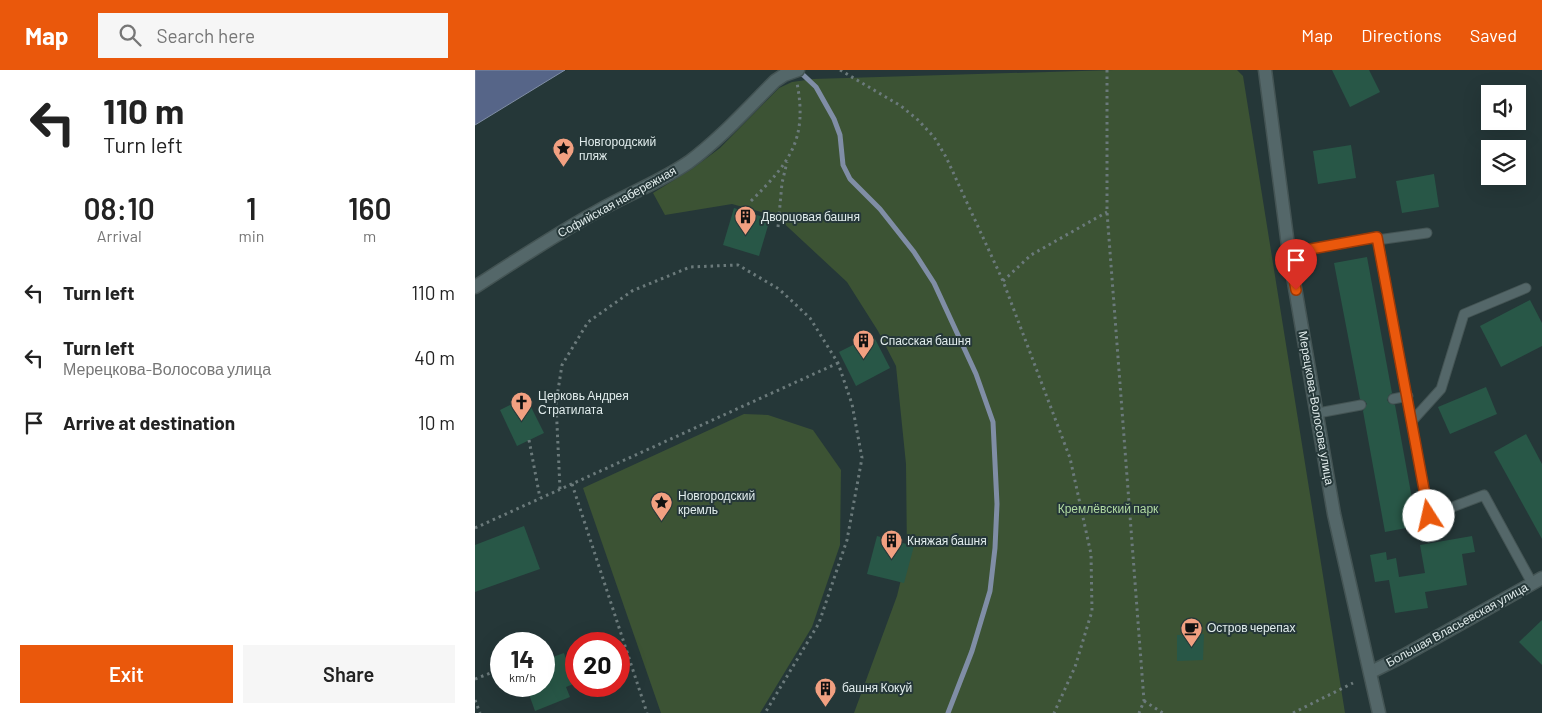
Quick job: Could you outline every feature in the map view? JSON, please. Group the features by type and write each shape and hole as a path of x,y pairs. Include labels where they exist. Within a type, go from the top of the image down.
{"main road":[{"name":"Софийская набережная","path":"475,287 553,237 600,210 648,187 688,162 715,140 775,81 797,70"},
{"name":"Мерецкова-Волосова улица","path":"1265,70 1289,253 1334,514 1379,713"},
{"name":"Большая Власьевская улица","path":"1371,672 1403,656 1537,580"}],"lane":[{"path":"1377,240 1427,233"},
{"path":"1289,253 1377,237 1429,516 1484,495 1537,580"},
{"path":"1412,421 1441,389 1464,314 1526,288"},
{"path":"1393,399 1408,396"},
{"path":"1318,414 1361,405"}],"path":[{"path":"778,227 782,183 788,159 799,136 801,118 797,70"},
{"path":"841,70 901,106 919,120 934,138 946,157 1003,280 1070,458 1091,554 1092,611 1075,667 1054,713"},
{"path":"1107,70 1107,212 1144,701 1139,713"},
{"path":"751,201 770,182 788,159"},
{"path":"1003,280 1031,255 1107,212"},
{"path":"560,489 556,403 562,365 588,322 632,291 689,267 738,265 779,290 810,318 838,363 851,404 862,458 847,540 819,623 765,713"},
{"path":"475,528 838,363"},
{"path":"529,440 540,498"},
{"path":"572,484 647,713"},
{"path":"475,679 490,673"},
{"path":"1293,713 1353,684"},
{"path":"475,700 480,713"},
{"path":"1144,701 1163,713"}],"green space":[{"name":"Кремлёвский парк","path":"1113,70 1237,70 1243,76 1345,713 854,713 897,596 907,555 906,464 896,366 878,331 847,282 776,216 732,204 665,215 653,193 692,169 720,148 779,88 792,82 813,79"},
{"path":"744,414 768,415 813,430 841,470 840,545 812,627 760,713 661,713 583,488"}],"water":[{"path":"475,70 565,70 475,125"}],"building":[{"path":"1332,70 1369,70 1380,92 1350,107"},
{"path":"1351,145 1356,178 1318,184 1313,151"},
{"path":"1434,174 1439,207 1402,213 1396,181"},
{"name":"Дворцовая башня","path":"734,208 770,219 759,256 723,245"},
{"path":"1367,257 1392,393 1387,400 1395,405 1417,526 1385,532 1363,411 1367,404 1360,399 1334,263"},
{"path":"1530,300 1542,323 1542,346 1501,367 1480,326"},
{"name":"Спасская башня","path":"873,335 890,368 856,386 839,352"},
{"path":"1486,387 1497,414 1450,434 1438,407"},
{"name":"Церковь Андрея Стратилата","path":"526,397 544,433 517,446 500,410"},
{"path":"1526,434 1542,464 1542,539 1494,452"},
{"path":"524,526 540,569 475,592 475,545"},
{"name":"Княжая башня","path":"877,536 914,546 904,583 867,574"},
{"path":"1472,536 1475,552 1462,554 1467,585 1425,592 1428,608 1395,613 1389,580 1375,582 1370,555 1386,552 1387,560 1396,558 1399,577 1425,573 1420,545"},
{"path":"1542,620 1542,665 1519,642"},
{"path":"1204,634 1203,660 1177,661 1177,635"},
{"path":"564,653 565,697 570,697 535,711 530,697 555,697 555,656"}],"waterway":[{"path":"799,71 816,87 834,119 840,135 843,165 850,179 880,209 914,252 934,283 976,374 993,422 997,504 995,548 990,591 972,651 948,713"}],"place":[{"name":"Новгородский пляж","path":"563,168"},
{"name":"Дворцовая башня","path":"745,236"},
{"name":"Спасская башня","path":"864,360"},
{"name":"Церковь Андрея Стратилата","path":"522,422"},
{"name":"Новгородский кремль","path":"662,522"},
{"name":"Княжая башня","path":"891,560"},
{"name":"Остров черепах","path":"1191,647"},
{"name":"башня Кокуй","path":"826,707"}],"route":[{"path":"1296,290 1289,253 1377,237 1429,516"}]}
